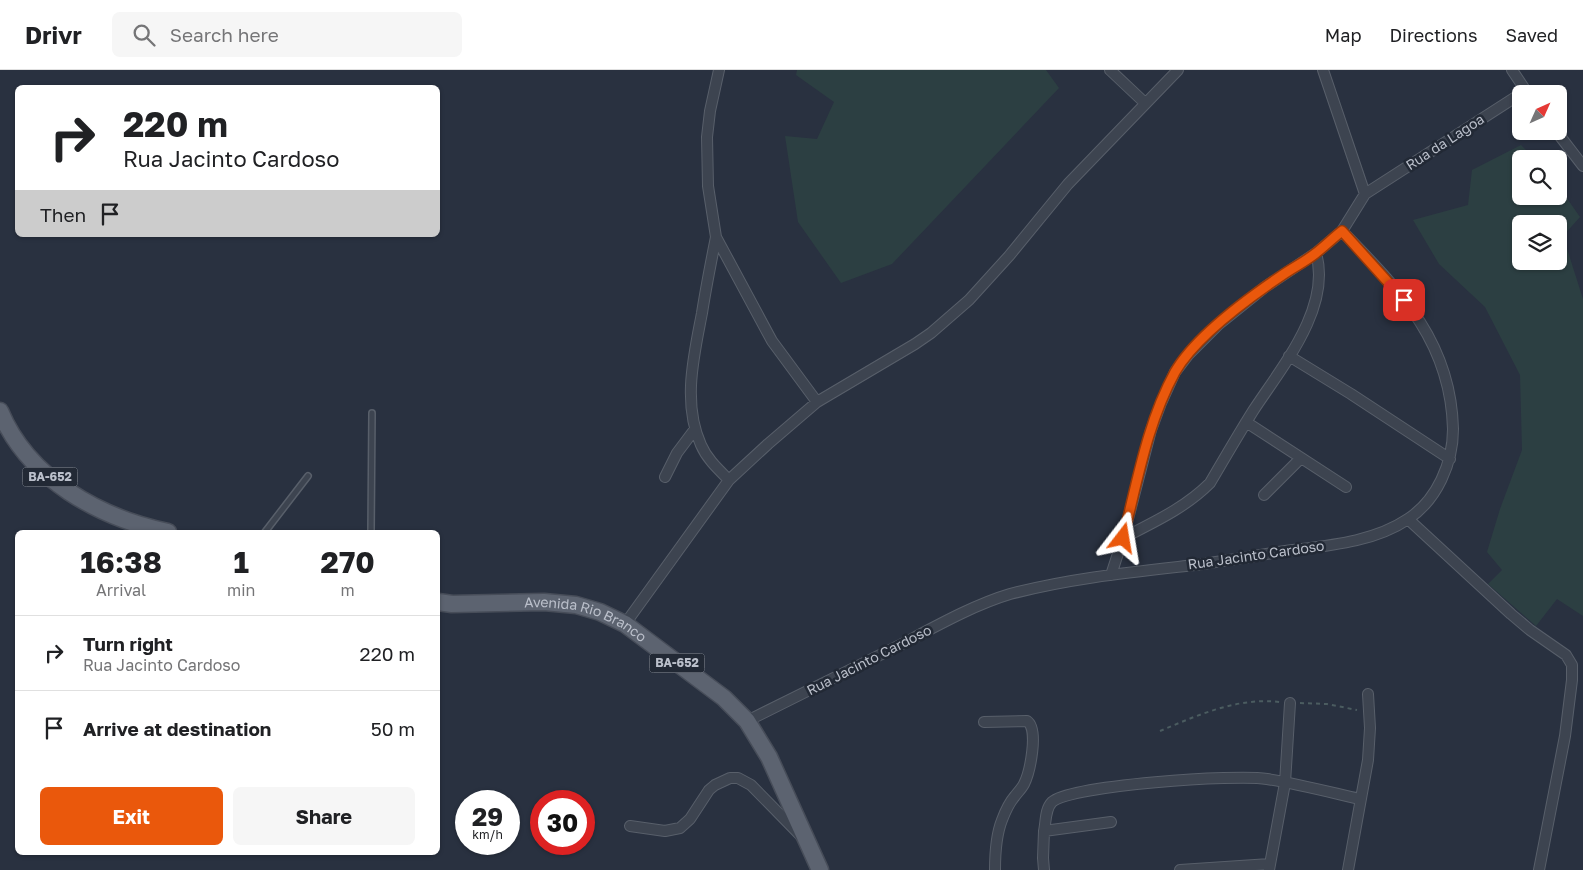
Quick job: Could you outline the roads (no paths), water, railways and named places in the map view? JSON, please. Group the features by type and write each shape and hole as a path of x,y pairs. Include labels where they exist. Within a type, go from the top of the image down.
{"main road":[{"name":"BA-652","path":"0,411 4,422 21,448 42,472 76,497 122,520 157,530"},
{"name":"Avenida Rio Branco","path":"440,602 452,604 544,602 576,605 600,612 624,624 724,698 747,721 769,757 820,870"}],"street":[{"path":"719,70 710,111 707,137 708,186 716,237 772,341 817,402"},
{"path":"1110,70 1145,103"},
{"path":"624,624 729,480 817,402 915,344 969,300 1009,256 1068,184 1178,70"},
{"path":"1111,574 1123,538 1151,430 1161,402 1176,372 1188,355 1219,324 1265,287 1316,254 1342,231 1365,194 1323,70"},
{"path":"1512,70 1522,85"},
{"name":"Rua da Lagoa","path":"1365,194 1512,101"},
{"path":"1563,140 1583,166"},
{"name":"Rua Jacinto Cardoso","path":"747,721 993,600 1026,591 1111,574 1198,564 1336,544 1375,534 1408,519 1430,498 1440,482 1450,459 1453,438 1451,394 1441,361 1427,332 1398,291 1342,231"},
{"path":"716,237 694,355 691,394 695,429 705,454 729,480"},
{"path":"1123,538 1168,515 1198,495 1210,483 1246,422 1289,356 1307,323 1318,290 1320,271 1316,254"},
{"path":"1289,356 1450,459"},
{"path":"1246,422 1346,487"},
{"path":"665,477 677,453 695,429"},
{"path":"1264,495 1301,458"},
{"path":"1408,519 1511,614 1566,655 1572,665 1565,736 1539,870"},
{"path":"1348,870 1370,741 1368,694"},
{"path":"1180,870 1270,867 1285,783 1290,703"},
{"path":"984,722 1026,721 1030,723 1033,729 1028,775 1010,803 1001,822 996,845 995,870"},
{"path":"630,826 665,831 680,828 690,819 709,790 730,778 738,778 751,785 809,844"},
{"path":"1044,870 1042,858 1048,807 1054,801 1064,796 1118,786 1177,780 1252,778 1266,779 1360,799"},
{"path":"1044,831 1111,822"}],"lane":[{"path":"371,530 372,413"},
{"path":"267,530 308,476"}]}
